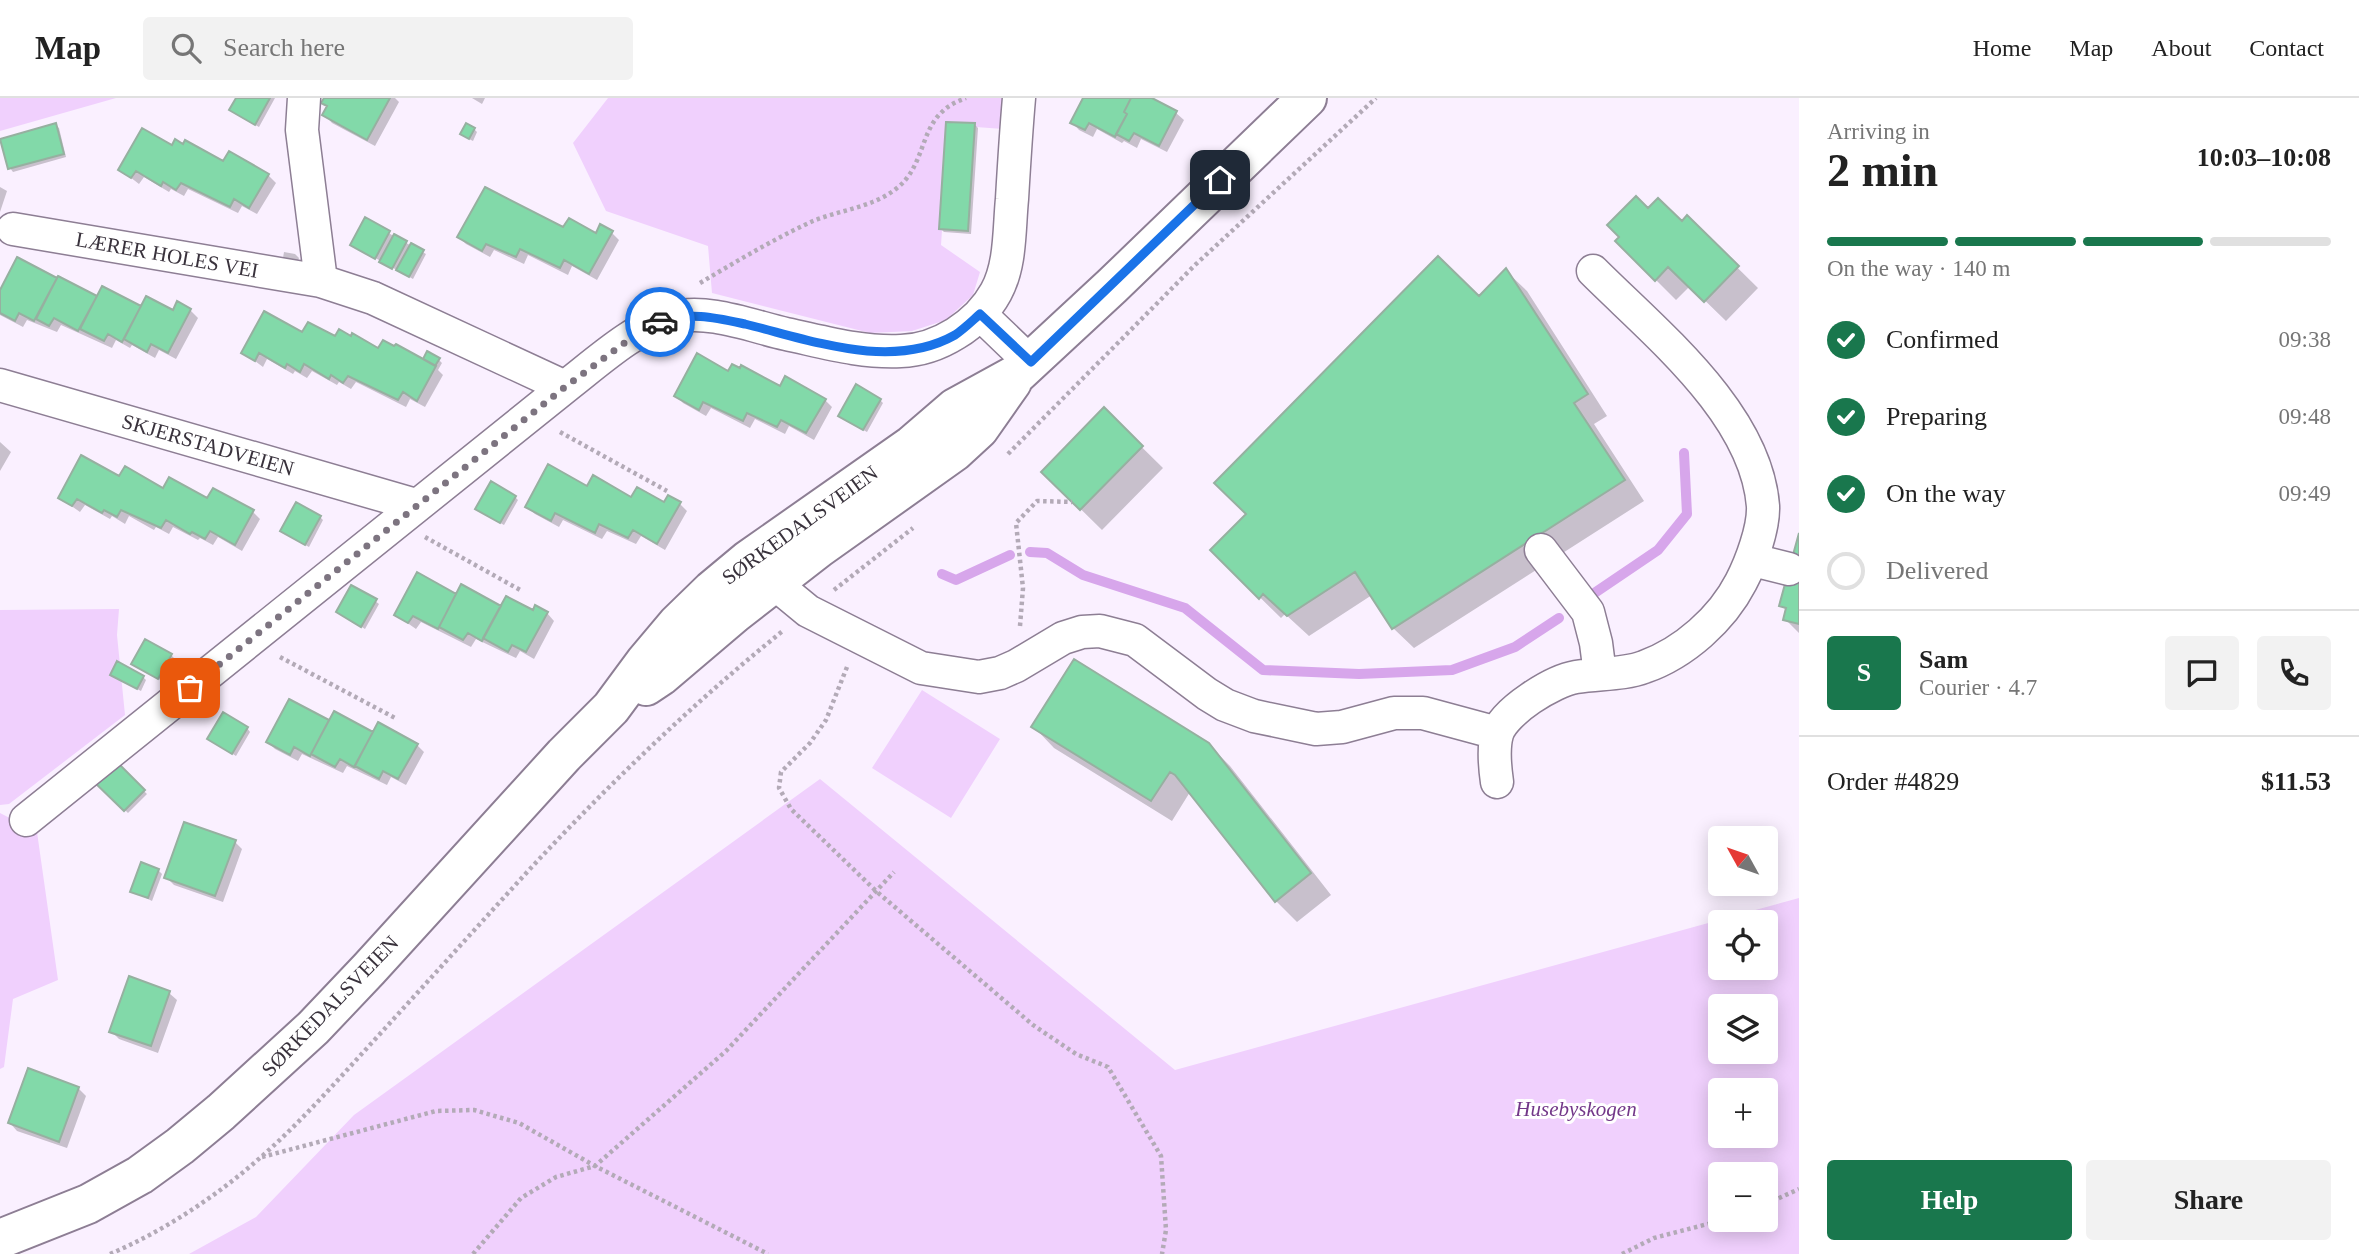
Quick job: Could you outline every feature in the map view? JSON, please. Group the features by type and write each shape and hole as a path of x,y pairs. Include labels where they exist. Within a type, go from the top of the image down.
{"main road":[{"name":"SØRKEDALSVEIEN","path":"0,1239 88,1204 140,1175 231,1104 313,1028 564,755 611,708 661,676 760,572 954,452 979,429 1024,368 1307,98"}],"street":[{"path":"304,98 302,130 321,281"},
{"path":"26,820 534,411 631,338 672,317 694,315 846,348 903,352 932,345 957,334 980,314 996,291 1008,252 1019,98"},
{"name":"LÆRER HOLES VEI","path":"13,229 321,281 373,298 565,387"},
{"path":"1497,782 1497,733 1512,714 1537,694 1573,677 1643,668 1681,649 1712,621 1735,593 1753,560 1763,508 1757,477 1741,436 1700,378 1593,271"},
{"path":"980,314 1024,368"},
{"name":"SKJERSTADVEIEN","path":"0,385 409,511"},
{"path":"1541,550 1588,612 1597,643 1600,674"},
{"path":"1753,560 1789,569"},
{"path":"760,572 807,611 921,668 979,677 999,673 1063,638 1082,632 1100,631 1135,640 1225,705 1278,723 1316,729 1342,727 1394,713 1423,713 1497,733"}],"path":[{"path":"672,317 674,307 681,297 765,245 814,220 887,195 900,187 917,164 937,117 944,109 966,98"},
{"path":"1006,455 1195,265 1376,98"},
{"path":"534,411 551,426 667,491"},
{"path":"1016,666 1023,587 1016,523 1037,501 1072,502"},
{"path":"409,511 418,533 522,591"},
{"path":"110,1254 172,1221 261,1157 322,1096 531,869 626,771 714,690 807,611 923,520"},
{"path":"255,636 267,650 397,719"},
{"path":"858,637 826,720 810,743 781,772 779,788 791,809 876,891 1033,1026 1076,1054 1108,1067 1161,1156 1166,1230 1162,1254"},
{"path":"473,1254 521,1198 556,1177 595,1166 726,1051 894,872"},
{"path":"261,1157 436,1111 474,1110 519,1123 595,1166 768,1254"},
{"path":"1778,1199 1799,1189"},
{"path":"1622,1254 1654,1238 1708,1224"}],"green space":[{"path":"0,98 116,98 0,131"},
{"path":"608,98 1006,98 1003,129 949,125 941,245 980,272 973,295 946,320 912,331 870,333 712,293 708,246 606,211 573,143"},
{"path":"119,609 117,635 125,715 9,804 0,805 0,610"},
{"path":"922,690 1000,739 951,818 872,768"},
{"name":"Husebyskogen","path":"820,779 1175,1070 1708,923 1708,980 1778,980 1778,910 1755,910 1799,898 1799,1254 189,1254 256,1217 354,1115"},
{"path":"0,813 37,832 58,980 13,999 4,1067 0,1069"}],"building":[{"path":"236,98 270,98 255,125 229,110"},
{"path":"324,98 390,98 367,140 322,115 327,106 321,103"},
{"path":"1083,98 1131,98 1124,112 1127,114 1115,137 1089,123 1085,130 1070,123"},
{"path":"1131,98 1152,98 1177,111 1159,146 1134,133 1129,141 1116,134 1127,114 1124,112"},
{"path":"946,122 975,123 968,231 939,229"},
{"path":"56,123 64,154 8,169 0,139"},
{"path":"466,123 475,128 469,139 460,134"},
{"path":"142,128 172,145 175,139 183,144 185,140 223,161 229,151 269,174 249,208 234,199 230,207 181,183 176,190 163,182 161,186 136,171 131,178 118,170"},
{"path":"485,187 563,227 569,218 596,233 600,224 613,231 589,274 564,260 560,268 520,249 516,257 486,244 482,251 457,237"},
{"path":"1636,196 1648,208 1658,198 1682,221 1687,215 1739,266 1704,302 1668,267 1655,281 1615,241 1619,237 1607,225"},
{"path":"365,217 390,231 375,259 350,245"},
{"path":"394,234 407,241 392,269 379,262"},
{"path":"411,243 424,250 409,277 396,270"},
{"path":"1438,256 1479,296 1506,268 1588,394 1574,403 1625,480 1392,629 1355,572 1287,616 1263,594 1259,599 1210,550 1246,514 1214,483"},
{"path":"17,257 57,278 34,321 19,313 15,321 0,313 0,290"},
{"path":"58,276 97,296 78,331 54,318 49,326 36,319"},
{"path":"102,286 141,306 122,342 108,334 104,341 80,329"},
{"path":"146,296 173,310 177,301 191,309 168,353 151,344 147,352 124,339"},
{"path":"264,311 302,332 308,322 335,336 339,329 351,336 352,333 378,348 383,340 394,346 396,344 436,366 417,401 403,392 398,400 348,376 343,383 331,375 329,379 304,364 300,372 287,364 285,368 259,353 255,361 241,353"},
{"path":"427,351 440,358 435,366 423,359"},
{"path":"697,353 728,371 732,364 740,368 741,365 780,386 785,376 826,399 806,433 781,420 777,427 747,413 743,421 703,402 699,410 674,396"},
{"path":"856,384 881,399 863,430 838,416"},
{"path":"1104,407 1143,446 1080,510 1041,472"},
{"path":"81,455 119,476 125,466 163,488 169,477 207,498 213,488 254,510 235,545 210,531 205,539 192,532 190,534 166,520 161,528 121,510 117,517 104,510 102,513 77,499 72,506 58,498"},
{"path":"548,464 587,486 593,475 631,497 637,487 664,502 668,495 681,502 657,544 633,530 628,538 599,524 595,533 555,513 551,521 525,507"},
{"path":"491,481 516,496 500,523 475,509"},
{"path":"296,502 321,516 305,545 280,531"},
{"path":"1799,533 1799,624 1783,620 1786,608 1779,606"},
{"path":"417,572 456,594 438,629 413,616 408,623 394,615"},
{"path":"461,584 501,606 482,641 468,633 463,640 439,627"},
{"path":"351,585 377,599 361,627 336,612"},
{"path":"506,596 533,610 535,605 548,612 526,652 512,645 508,652 483,638"},
{"path":"145,639 172,654 158,679 131,664"},
{"path":"1074,659 1209,743 1311,873 1275,902 1175,775 1170,772 1151,801 1031,727"},
{"path":"117,661 144,676 137,689 110,675"},
{"path":"289,699 329,720 310,756 294,747 290,755 266,742"},
{"path":"334,711 373,732 354,767 340,759 335,767 311,754"},
{"path":"223,712 248,727 232,754 207,739"},
{"path":"378,722 418,744 398,779 383,771 379,779 355,766"},
{"path":"112,757 145,790 124,811 91,779"},
{"path":"184,822 236,840 215,896 164,878"},
{"path":"141,862 159,869 148,898 130,892"},
{"path":"129,976 170,991 151,1046 109,1032"},
{"path":"28,1068 79,1087 59,1142 8,1123"}],"waterway":[{"path":"1593,594 1658,550 1687,514 1684,453"},
{"path":"1030,552 1047,553 1083,575 1185,608 1263,670 1359,674 1452,670 1515,647 1559,618"},
{"path":"942,574 956,580 1010,555"}],"way so far":[{"path":"190,688 565,387 631,338 660,322"}],"route":[{"path":"660,322 672,317 694,315 846,348 903,352 932,345 957,334 980,314 1031,362 1220,180"}]}
